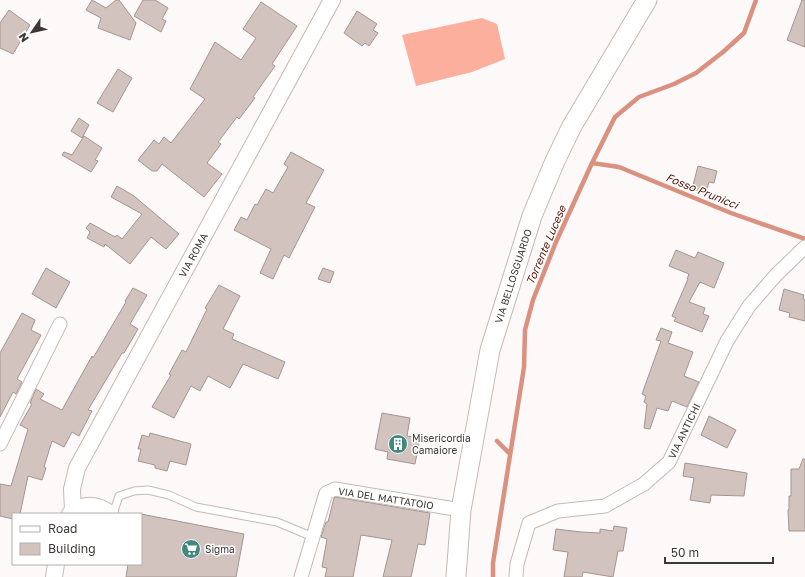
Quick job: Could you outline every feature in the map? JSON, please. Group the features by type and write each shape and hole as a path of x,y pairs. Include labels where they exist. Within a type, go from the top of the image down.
{"main road":[{"name":"VIA BELLOSGUARDO","path":"456,577 461,510 490,350 532,216 555,161 572,126 647,0"}],"street":[{"name":"VIA ROMA","path":"77,510 72,489 77,468 332,0"},
{"name":"VIA ANTICHI","path":"516,577 517,564 529,523 558,511 605,506 644,484 669,462 727,341 749,306 776,275 805,247"},
{"path":"0,444 60,324"},
{"name":"VIA DEL MATTATOIO","path":"301,577 326,493 335,489 461,510"},
{"path":"77,510 97,506 109,513"},
{"path":"54,577 56,565"}],"lane":[{"path":"113,513 119,496 148,490 169,495 196,507 277,522 313,537"}],"shaded area":[{"path":"482,18 497,24 505,59 472,72 416,86 402,35"}],"building":[{"path":"92,0 106,8 116,0 119,0 136,23 130,40 98,28 101,18 86,10"},
{"path":"143,0 155,0 168,8 162,19 166,21 161,32 134,16"},
{"path":"802,0 805,0 805,47 787,40"},
{"path":"261,2 297,26 272,64 275,66 253,97 255,98 239,119 237,117 218,142 221,144 207,163 222,174 204,197 162,164 157,171 152,171 138,160 154,140 159,144 164,137 171,143 205,99 190,89 215,42 241,60 256,38 243,29"},
{"path":"9,10 30,25 13,54 0,48 0,23"},
{"path":"357,11 377,24 373,30 378,33 369,46 365,43 362,46 344,33"},
{"path":"118,69 132,78 113,112 97,103"},
{"path":"79,118 89,125 82,138 71,131"},
{"path":"84,136 102,148 95,160 98,161 91,172 62,155 64,152 72,155"},
{"path":"291,152 324,170 306,203 315,207 289,258 284,255 273,279 260,273 271,249 234,230 241,217 247,220 255,204 257,205 266,189 273,193 288,167 284,164"},
{"path":"698,166 717,171 714,183 709,182 706,192 692,189"},
{"path":"117,186 134,196 179,234 166,249 151,237 130,264 105,244 104,247 87,238 90,232 86,228 90,223 115,237 117,235 122,239 142,214 111,197"},
{"path":"676,250 695,258 698,252 724,263 714,288 700,282 689,302 705,308 703,314 709,316 702,332 674,321 676,318 672,316 689,274 669,266"},
{"path":"46,268 70,282 56,308 32,294"},
{"path":"323,268 334,272 330,283 318,279"},
{"path":"219,285 240,296 223,329 234,334 232,339 285,362 278,379 243,364 230,388 208,376 200,391 191,386 174,418 152,407 171,375 169,374 182,350 186,352 207,309 205,308"},
{"path":"133,288 147,295 130,324 138,329 88,410 92,411 79,436 72,432 64,447 52,441 44,467 46,468 42,480 28,476 20,513 12,513 12,519 0,516 0,484 11,486 28,429 20,425 32,404 30,403 36,389 44,394 40,399 62,410 92,356 93,358 126,302 125,301"},
{"path":"784,289 804,295 805,321 789,317 790,313 779,310"},
{"path":"22,313 35,320 31,330 41,335 17,379 22,382 16,394 13,392 0,417 0,353"},
{"path":"661,328 672,332 668,343 693,352 684,376 699,382 687,407 672,401 668,411 657,408 650,429 644,428 647,404 644,402 646,396 642,394 661,341 656,340"},
{"name":"Misericordia Camaiore","path":"382,413 410,418 407,436 420,438 415,464 387,459 388,452 375,449"},
{"path":"709,416 736,430 727,448 701,435"},
{"path":"150,433 191,444 186,465 170,461 167,471 155,468 155,465 138,461 141,449 138,449 142,435 149,437"},
{"path":"803,459 805,459 805,531 789,531 788,510 789,496 791,496 791,469 799,469"},
{"path":"685,463 747,473 744,496 711,495 710,503 690,500 694,478 683,476"},
{"path":"336,497 430,513 425,545 418,544 411,577 383,577 392,540 361,535 353,577 325,577 327,568 322,567 327,539 321,537 326,522 328,522 334,498"},
{"name":"Sigma","path":"142,514 244,534 236,577 126,577 128,565 142,565"},
{"path":"614,526 627,528 623,551 618,551 613,577 583,572 582,577 564,577 568,552 553,550 556,529 600,533 600,529 613,531"}],"waterway":[{"name":"Torrente Lucese","path":"493,577 493,563 524,367 525,330 533,300 556,242 592,163 615,117 639,97 674,84 696,73 723,52 744,33 756,0"},
{"name":"Fosso Prunicci","path":"592,163 619,167 731,213 805,239"},
{"path":"497,441 510,454"}],"place":[{"name":"Misericordia Camaiore","path":"398,444"},
{"name":"Sigma","path":"191,549"}]}
